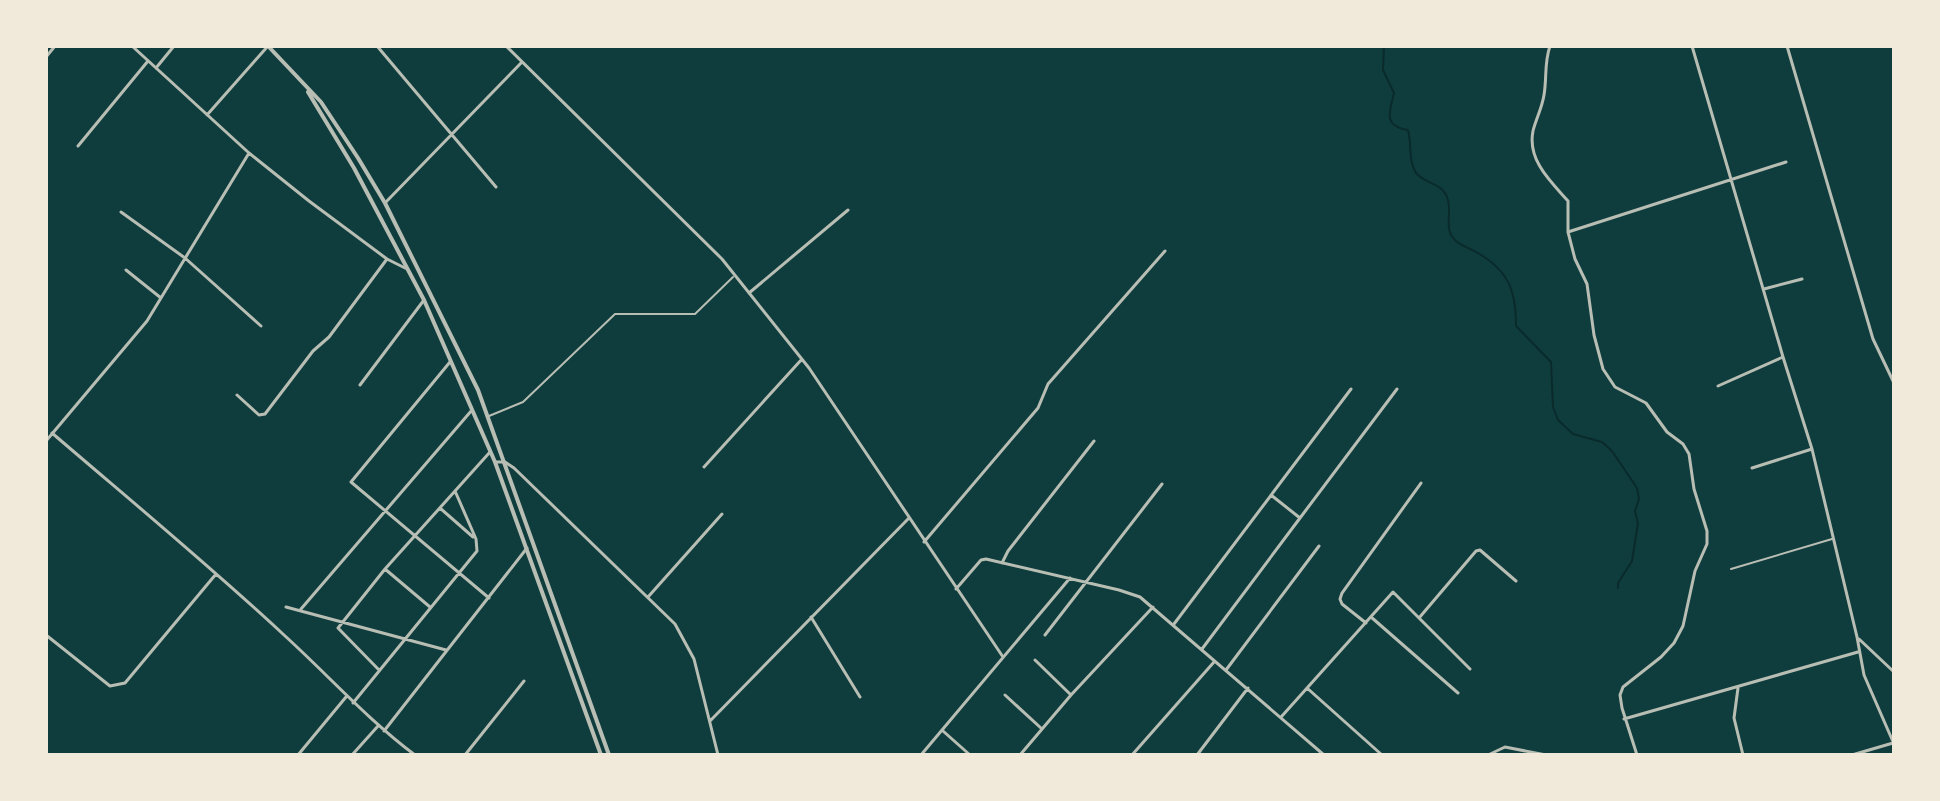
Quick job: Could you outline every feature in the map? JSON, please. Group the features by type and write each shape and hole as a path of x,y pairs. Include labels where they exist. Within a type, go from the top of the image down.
{"street":[{"path":"46,57 55,46"},
{"path":"132,46 249,153 387,259 409,269"},
{"path":"155,68 174,46"},
{"path":"207,115 268,46 321,102 385,203 488,417 609,755"},
{"path":"377,46 496,187"},
{"path":"506,46 722,259 802,359 1003,657"},
{"path":"1550,46 1545,62 1545,94 1532,139 1537,161 1547,179 1568,201 1568,232 1575,259 1587,284 1594,335 1608,380 1646,403 1667,432 1683,444 1689,454 1694,489 1707,531 1707,544 1695,571 1683,626 1674,643 1661,657 1630,679 1620,695 1624,719 1637,755"},
{"path":"1692,46 1812,449 1858,652 1872,697 1894,744 1852,755"},
{"path":"1787,46 1873,339 1894,383"},
{"path":"78,146 148,61"},
{"path":"385,203 522,62"},
{"path":"303,83 354,168 424,300 495,462 601,755"},
{"path":"46,441 147,321 249,153"},
{"path":"1568,232 1786,162"},
{"path":"749,293 848,210"},
{"path":"121,212 185,258 261,326"},
{"path":"924,542 1038,408 1048,384 1165,251"},
{"path":"237,395 259,415 265,414 313,351 329,337 387,259"},
{"path":"126,270 161,298"},
{"path":"1764,289 1802,279"},
{"path":"360,385 424,300"},
{"path":"1718,386 1783,357"},
{"path":"704,467 802,359"},
{"path":"451,361 351,482 489,598"},
{"path":"1174,624 1351,389"},
{"path":"1202,649 1397,389"},
{"path":"301,609 472,410"},
{"path":"52,433 285,635 346,697 415,755"},
{"path":"1002,563 1008,551 1094,441"},
{"path":"1752,468 1812,449"},
{"path":"379,670 338,630 385,569 490,451"},
{"path":"495,462 505,462 514,468 675,624 692,654 718,755"},
{"path":"1366,623 1340,599 1421,483"},
{"path":"1045,635 1162,484"},
{"path":"353,703 477,551 476,539 455,491"},
{"path":"1271,495 1300,518"},
{"path":"440,508 476,539"},
{"path":"648,597 722,514"},
{"path":"710,721 909,518"},
{"path":"1226,670 1319,546"},
{"path":"384,731 527,548"},
{"path":"1419,618 1476,551 1480,550 1516,581"},
{"path":"956,589 981,560 1088,582 1140,597 1282,716 1322,754"},
{"path":"385,569 430,607"},
{"path":"46,635 110,686 117,686 125,683 216,574"},
{"path":"921,755 1070,578"},
{"path":"1282,716 1393,592 1470,669"},
{"path":"286,607 446,650"},
{"path":"1020,755 1153,607"},
{"path":"811,617 860,697"},
{"path":"1371,617 1458,693"},
{"path":"1857,637 1894,672"},
{"path":"1624,719 1858,652"},
{"path":"1035,660 1071,695"},
{"path":"1132,755 1216,661"},
{"path":"465,755 524,681"},
{"path":"1197,755 1248,688"},
{"path":"1307,688 1382,755"},
{"path":"1738,688 1734,718 1743,755"},
{"path":"1005,695 1042,729"},
{"path":"298,755 346,697"},
{"path":"352,755 378,726"},
{"path":"942,730 970,755"},
{"path":"1488,755 1505,747 1546,755"}],"lane":[{"path":"488,417 523,402 615,314 695,314 735,275"},
{"path":"1731,569 1833,538"}],"waterway":[{"path":"1384,46 1383,70 1394,93 1391,121 1408,130 1416,173 1446,194 1452,237 1489,260 1509,283 1516,326 1551,362 1553,407 1558,420 1573,434 1602,442 1612,451 1637,488 1639,499 1635,511 1638,523 1632,561 1618,588"}]}
